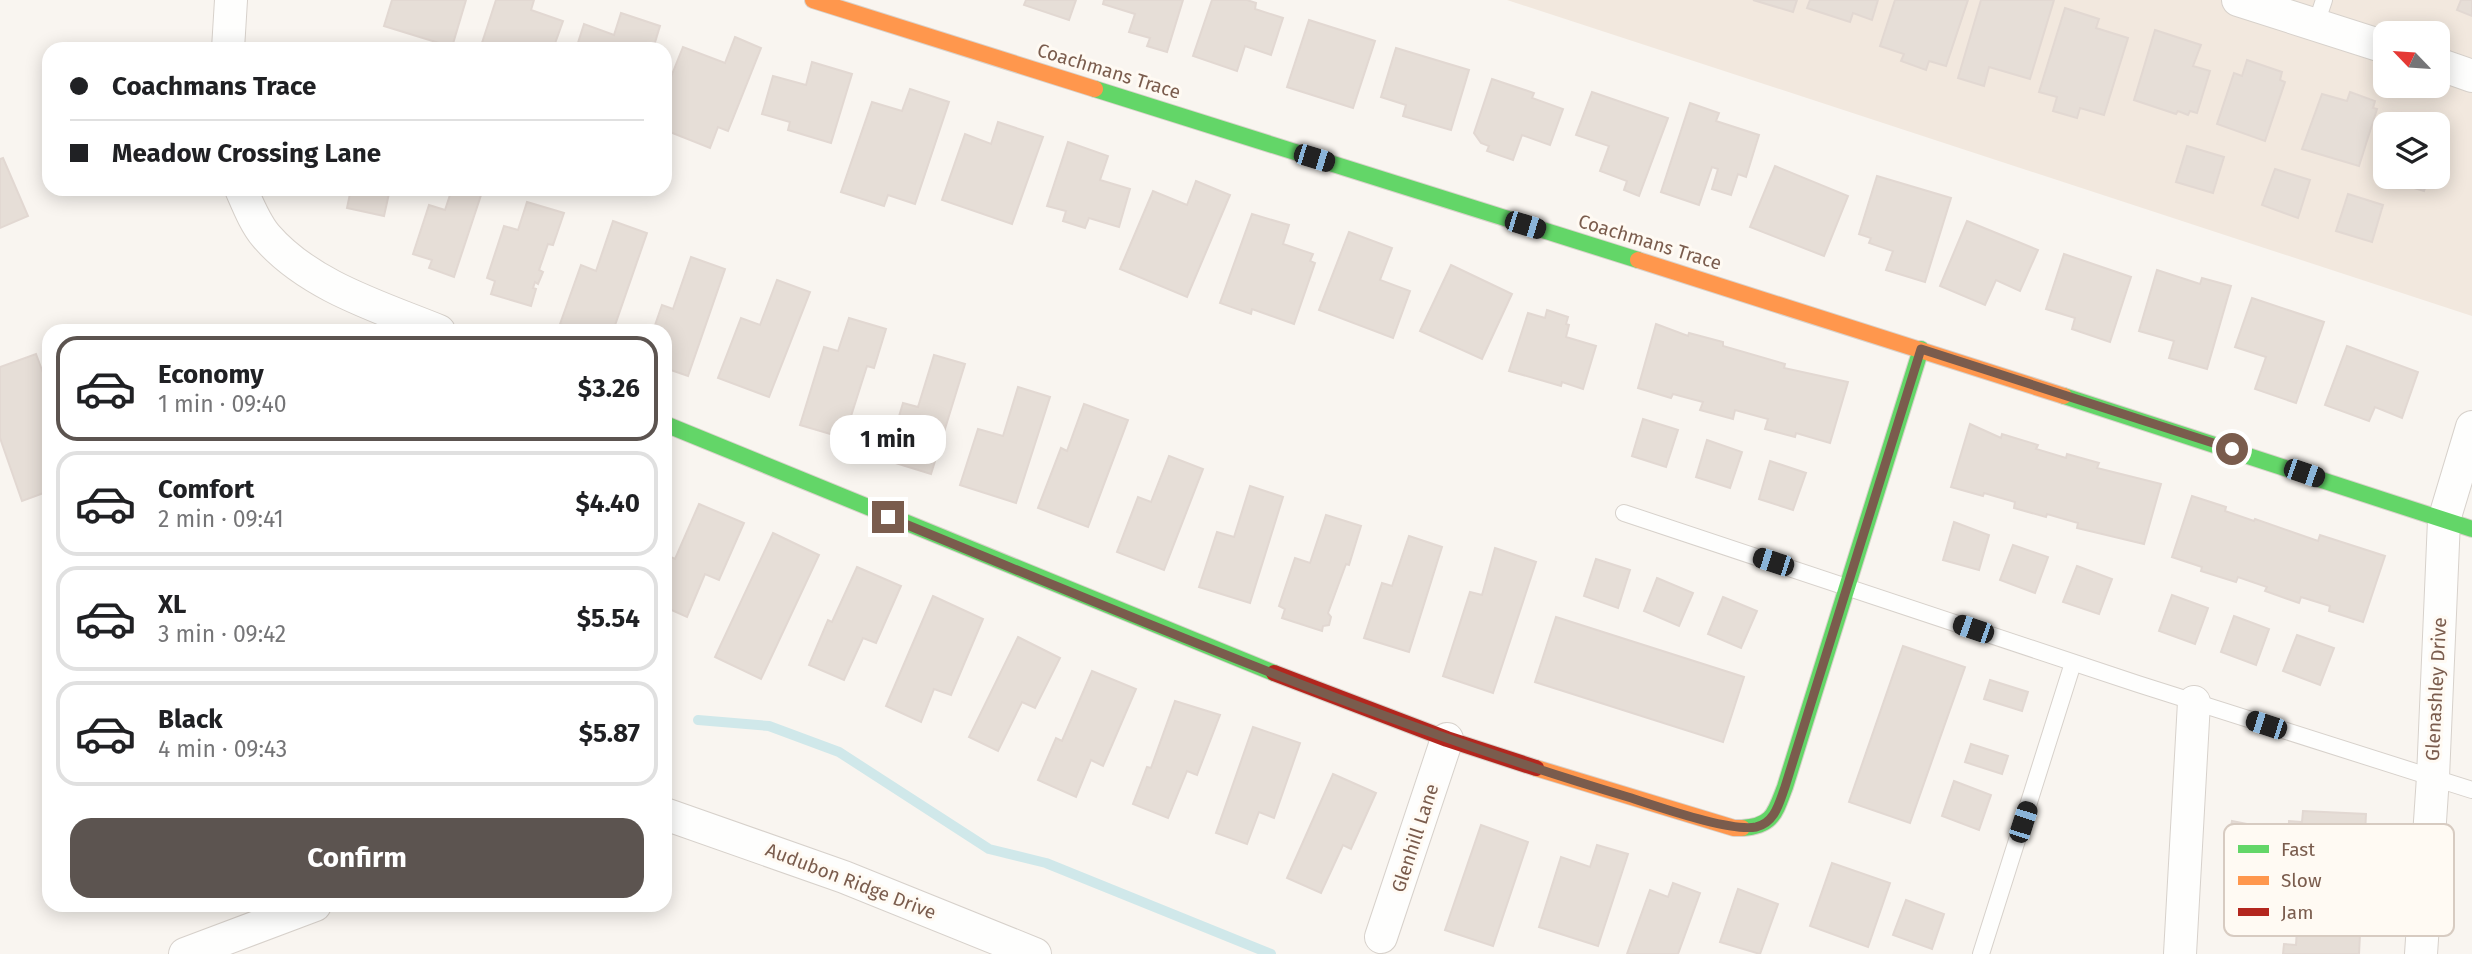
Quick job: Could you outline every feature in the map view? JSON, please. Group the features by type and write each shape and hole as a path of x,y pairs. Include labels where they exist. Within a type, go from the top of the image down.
{"street":[{"path":"228,42 231,0"},
{"name":"Coachmans Trace","path":"813,0 1921,349 2258,457 2458,525"},
{"path":"2238,0 2320,12 2373,41"},
{"path":"2450,68 2472,76"},
{"path":"245,196 265,235 293,263 327,283 423,324"},
{"path":"672,427 1230,656 1447,739 1610,792 1734,828 1757,827 1773,818 1785,787 1921,349"},
{"name":"Glenashley Drive","path":"2429,824 2458,525 2472,428"},
{"path":"2180,954 2194,702"},
{"name":"Glenhill Lane","path":"1381,937 1447,739"},
{"name":"Audubon Ridge Drive","path":"672,816 844,877 1035,954"},
{"path":"185,954 296,912"},
{"name":"Glenashley Drive","path":"2421,954 2422,936"}],"lane":[{"path":"1624,513 2073,663 2472,790"},
{"path":"1981,954 2073,663"}],"shaded area":[{"path":"1507,0 2472,0 2472,316"}],"building":[{"path":"392,0 466,0 453,42 436,42 384,26"},
{"path":"496,0 534,0 531,10 563,21 556,42 482,42"},
{"path":"1026,0 1076,0 1069,20 1024,5"},
{"path":"1104,0 1183,0 1167,52 1147,46 1150,38 1129,32 1135,14 1103,4"},
{"path":"1212,0 1247,0 1256,3 1255,9 1283,18 1271,55 1245,46 1237,71 1193,56"},
{"path":"1753,0 1797,0 1793,12"},
{"path":"1810,0 1878,0 1872,20 1853,13 1850,22 1807,8"},
{"path":"1895,0 1968,0 1946,66 1929,61 1926,70 1901,61 1904,54 1880,46"},
{"path":"1981,0 2054,0 2030,79 1989,67 1984,86 1958,78"},
{"path":"2461,0 2472,0 2472,16 2457,10"},
{"path":"2065,8 2099,19 2096,28 2128,38 2104,115 2080,108 2077,118 2053,111 2057,97 2039,92"},
{"path":"621,13 660,26 655,42 578,42 584,24 614,35"},
{"path":"1309,20 1375,41 1353,108 1287,87"},
{"path":"2155,30 2201,45 2193,66 2210,71 2197,113 2190,111 2188,115 2178,111 2176,114 2134,100"},
{"path":"735,37 761,48 728,131 718,127 710,148 672,133 672,74 683,47 725,63"},
{"path":"1396,48 1469,70 1451,130 1403,116 1406,105 1381,97"},
{"path":"2247,60 2282,72 2280,80 2285,82 2265,141 2217,124 2234,73 2242,76"},
{"path":"812,62 852,74 831,143 788,130 790,122 762,114 773,76 806,85"},
{"path":"1492,79 1534,93 1532,98 1563,109 1550,145 1522,135 1513,160 1487,151 1489,146 1481,143 1474,133"},
{"path":"910,89 949,102 915,204 888,195 884,206 841,192 872,102 902,111"},
{"path":"1592,92 1668,118 1639,196 1624,190 1627,181 1600,171 1609,146 1576,135"},
{"path":"2350,92 2375,101 2373,108 2377,109 2373,112 2373,122 2359,166 2302,149 2322,94 2347,101"},
{"path":"1690,103 1719,113 1716,121 1759,135 1746,177 1738,174 1731,195 1712,189 1718,169 1712,167 1699,205 1661,192"},
{"path":"998,122 1043,137 1012,224 942,200 965,134 991,144"},
{"path":"1068,142 1108,156 1100,180 1130,189 1119,227 1089,218 1085,228 1063,221 1066,211 1047,206"},
{"path":"2187,146 2224,157 2213,193 2176,182"},
{"path":"3,158 28,216 0,228 0,159"},
{"path":"1775,166 1848,196 1824,256 1750,227"},
{"path":"2275,169 2310,180 2298,218 2262,205"},
{"path":"1877,176 1951,198 1925,282 1886,270 1893,251 1869,243 1871,238 1859,234"},
{"path":"1196,181 1230,195 1187,297 1120,269 1153,191 1187,205"},
{"path":"2348,194 2383,205 2372,242 2336,231"},
{"path":"350,196 388,196 384,216 347,208"},
{"path":"450,196 481,196 454,277 429,268 432,260 413,254 429,205 445,210"},
{"path":"527,202 564,213 553,245 548,244 539,270 543,272 538,284 535,282 533,288 536,289 531,306 491,294 495,281 487,278 504,226 518,230"},
{"path":"1252,214 1289,225 1283,244 1313,254 1310,261 1315,263 1294,324 1252,309 1251,314 1220,303"},
{"path":"613,221 647,233 615,324 560,324 581,265 596,271"},
{"path":"1967,221 2038,250 2020,291 1996,280 1985,305 1940,286"},
{"path":"1349,232 1392,248 1380,280 1410,291 1393,338 1319,310"},
{"path":"2064,254 2131,277 2110,342 2072,329 2075,318 2046,309"},
{"path":"691,257 725,269 688,376 672,370 672,324 655,324 662,305 673,309"},
{"path":"1451,265 1512,294 1482,359 1420,331"},
{"path":"2157,270 2200,284 2202,278 2231,286 2207,369 2169,358 2174,341 2139,331"},
{"path":"777,280 810,292 769,397 718,378 741,318 760,325"},
{"path":"2252,298 2324,322 2296,403 2255,389 2266,357 2235,347"},
{"path":"1547,310 1568,317 1566,337 1596,346 1583,389 1562,382 1561,386 1509,371 1528,313 1545,318"},
{"path":"849,318 886,329 874,368 867,366 844,438 800,425 824,347 838,351"},
{"path":"1656,324 1688,336 1689,333 1723,342 1723,346 1785,364 1784,368 1848,382 1830,443 1796,433 1795,437 1765,429 1768,419 1735,410 1733,419 1700,410 1703,402 1673,394 1671,398 1638,388"},
{"path":"2347,346 2418,372 2402,418 2375,407 2369,421 2325,405"},
{"path":"36,354 42,370 42,494 22,501 0,438 0,367"},
{"path":"934,355 965,364 931,474 886,460 903,403 918,407"},
{"path":"1018,387 1050,397 1016,503 960,485 978,429 1003,436"},
{"path":"1084,404 1128,420 1088,527 1038,508 1061,448 1067,451"},
{"path":"1643,419 1678,430 1666,467 1632,456"},
{"path":"1970,424 2001,438 2002,434 2038,445 2036,449 2066,458 2067,454 2099,463 2097,468 2161,484 2144,544 2077,528 2078,523 2047,514 2046,517 2014,508 2015,502 1951,487"},
{"path":"1707,440 1742,452 1730,488 1696,477"},
{"path":"1169,456 1203,469 1164,570 1117,552 1138,497 1151,502"},
{"path":"1770,461 1806,473 1793,510 1759,499"},
{"path":"1250,486 1283,497 1250,603 1199,587 1217,532 1234,537"},
{"path":"2192,496 2226,507 2225,511 2318,541 2320,535 2385,556 2363,622 2329,611 2330,606 2301,597 2299,603 2265,591 2267,587 2238,577 2236,582 2201,571 2202,567 2172,557"},
{"path":"699,504 744,523 719,580 705,574 687,617 672,610 672,558 675,559"},
{"path":"1326,515 1361,526 1349,565 1346,564 1328,613 1331,617 1329,625 1323,626 1322,631 1282,618 1285,609 1279,606 1295,558 1310,563"},
{"path":"1954,522 1989,535 1979,570 1943,560"},
{"path":"773,533 819,555 761,679 715,657"},
{"path":"1409,536 1442,547 1409,652 1364,638 1382,583 1392,586"},
{"path":"2013,545 2048,557 2035,593 2000,580"},
{"path":"1495,548 1536,562 1493,693 1443,676 1470,592 1482,595"},
{"path":"1596,559 1630,570 1618,608 1584,596"},
{"path":"2077,566 2112,579 2099,614 2063,602"},
{"path":"857,567 901,586 876,643 863,638 844,680 809,665 828,620 832,622"},
{"path":"1657,578 1693,593 1679,626 1644,611"},
{"path":"2172,595 2208,608 2195,644 2159,631"},
{"path":"933,596 983,619 951,695 934,689 921,722 886,706"},
{"path":"1723,597 1757,611 1741,648 1708,634"},
{"path":"2234,616 2269,629 2256,665 2221,652"},
{"path":"1556,617 1744,677 1723,742 1535,682"},
{"path":"2297,635 2334,648 2320,685 2283,671"},
{"path":"1018,637 1060,658 1035,708 1022,702 998,751 969,737"},
{"path":"1903,646 1965,667 1910,823 1849,802"},
{"path":"1092,671 1136,689 1103,766 1091,760 1076,797 1038,780 1056,738 1062,741"},
{"path":"1990,680 2028,692 2022,711 1984,699"},
{"path":"1175,701 1220,715 1197,775 1187,771 1168,818 1133,804 1147,767 1151,768"},
{"path":"1253,727 1300,743 1274,818 1259,812 1247,844 1216,833"},
{"path":"1971,744 2008,756 2002,774 1965,762"},
{"path":"1333,774 1376,793 1351,849 1343,845 1321,893 1287,878"},
{"path":"1954,781 1991,795 1979,830 1942,816"},
{"path":"2303,811 2366,814 2366,824 2289,824 2289,821 2302,822"},
{"path":"1481,825 1528,842 1493,946 1445,930"},
{"path":"1597,845 1628,854 1598,946 1539,927 1561,857 1590,867"},
{"path":"1832,863 1890,883 1868,947 1810,926"},
{"path":"1673,883 1700,893 1678,954 1627,954 1650,890 1668,897"},
{"path":"1738,889 1778,904 1760,954 1720,942"},
{"path":"1906,900 1944,914 1932,949 1893,935"},
{"path":"2297,936 2360,936 2359,954 2283,954 2284,944 2296,945"}],"waterway":[{"path":"698,720 769,726 839,752 989,849 1046,863 1271,954"}],"traffic: fast":[{"path":"1095,89 1638,260"},
{"path":"1742,828 1767,821 1785,787 1921,349"},
{"path":"2064,396 2472,529"},
{"path":"672,427 1274,673"}],"traffic: slow":[{"path":"813,0 1095,89"},
{"path":"1638,260 2064,396"},
{"path":"1536,768 1734,828 1742,828"}],"traffic: jam":[{"path":"1274,673 1447,739 1536,768"}],"route":[{"path":"888,517 1230,656 1447,739 1610,792 1734,828 1757,827 1773,818 1785,787 1921,349 2232,449"}]}
